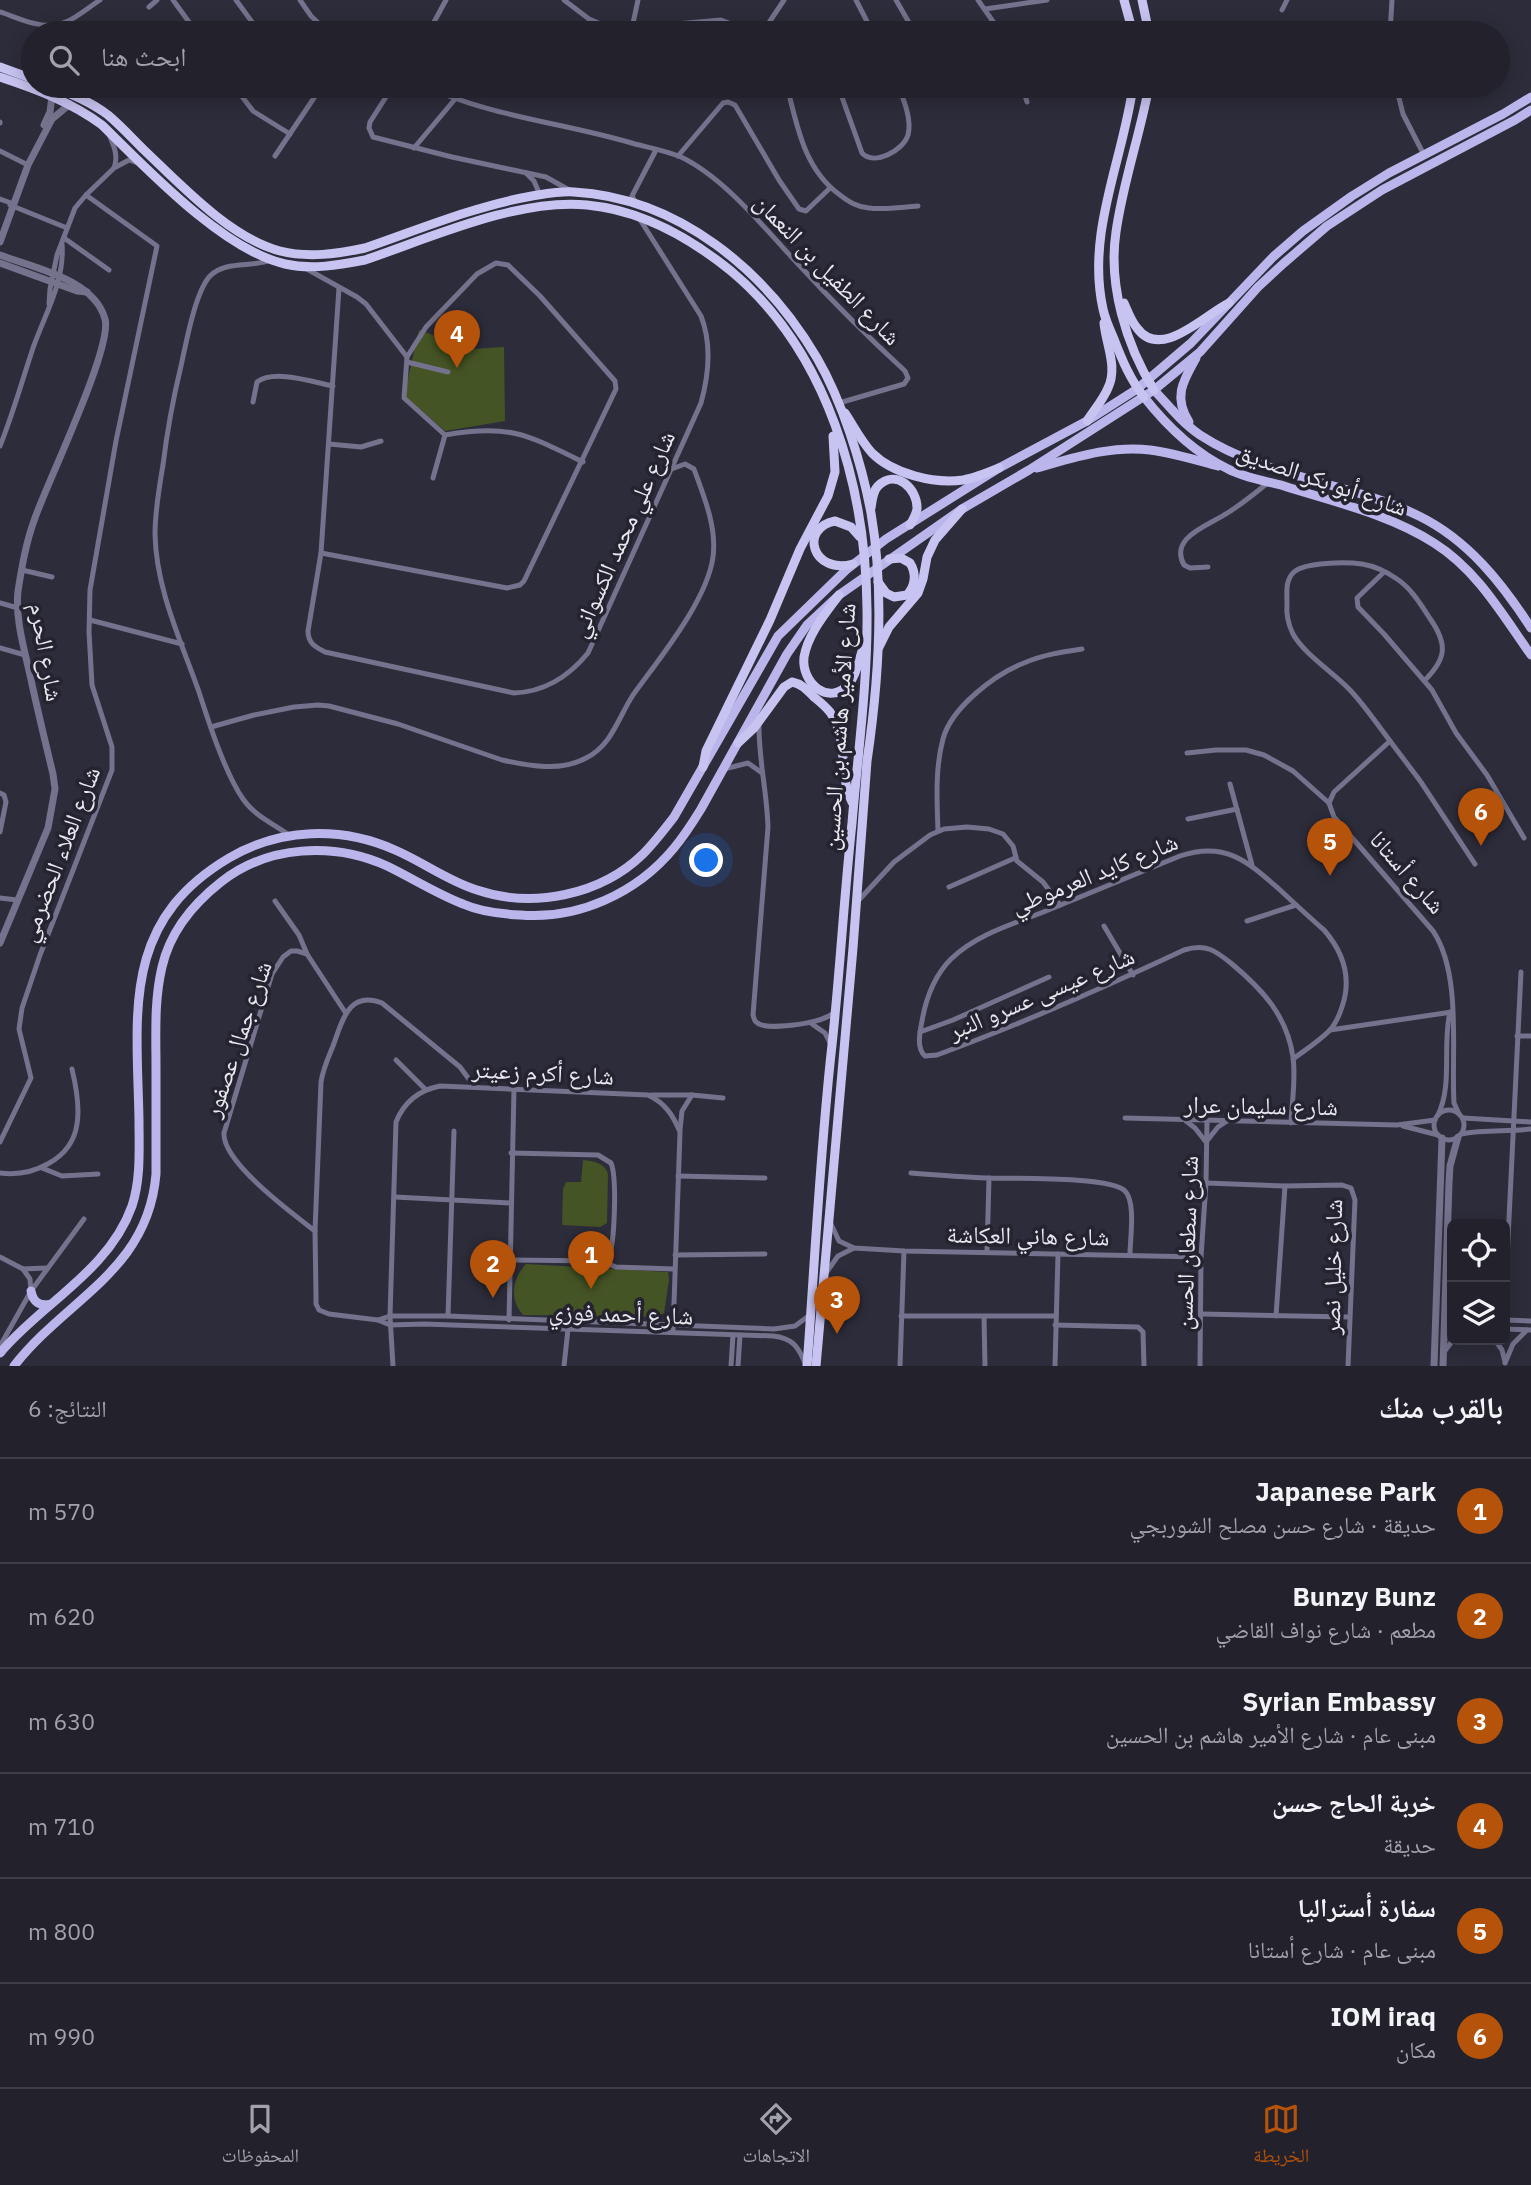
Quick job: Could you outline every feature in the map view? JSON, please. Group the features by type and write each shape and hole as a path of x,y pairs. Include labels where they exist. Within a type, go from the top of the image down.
{"highway":[{"path":"1124,0 1130,21"},
{"path":"1142,0 1146,21"},
{"path":"0,67 21,75"},
{"name":"شارع الأمير هاشم بن الحسين","path":"0,77 21,83"},
{"name":"شارع الأمير هاشم بن الحسين","path":"61,98 107,130 175,195 223,234 272,260 302,266 365,260 501,214 555,205 586,205 626,212 676,233 708,253 744,283 800,351 831,416 850,475 867,585 867,637 861,728 807,1366"},
{"name":"شارع الأمير هاشم بن الحسين","path":"77,98 110,117 196,199 258,243 278,250 315,255 365,248 499,202 540,195 573,192 634,200 701,233 729,253 752,274 792,321 817,359 839,404 862,476 874,538 878,580 877,652 816,1366"},
{"name":"شارع أبو بكر الصديق","path":"1131,98 1100,232 1098,271 1103,311 1121,357 1144,397"},
{"name":"شارع أبو بكر الصديق","path":"1146,98 1116,233 1114,260 1118,294 1130,339 1154,390"},
{"path":"1118,294 1138,330 1147,338 1156,341 1182,333 1228,303"},
{"path":"1087,421 1112,378 1103,311"},
{"path":"839,404 871,452 892,467 918,476 952,481 965,480 999,468"},
{"path":"703,767 706,751 834,480 836,464 831,416"},
{"path":"870,513 873,495 880,484 891,480 904,482 912,489 916,500 915,515 910,525"},
{"path":"877,652 888,627 918,593 930,548 961,509"},
{"path":"853,564 841,567 823,561 816,550 815,537 820,527 835,521 851,527 862,543"},
{"path":"878,580 886,593 894,597 907,595 912,587 915,575 910,563 901,558 889,559"},
{"path":"839,595 812,633 805,655 804,668 812,685 818,690 829,692 848,685 867,637"},
{"path":"738,743 760,722 788,684 796,682 829,710 837,725 845,783 853,805"}],"main road":[{"path":"0,1353 108,1249 126,1219 135,1195 139,1166 138,1000 142,970 154,936 174,905 201,878 231,857 267,841 289,835 321,833 357,837 396,850 477,891 500,896 550,897 595,886 633,863 658,837 674,817 778,636 853,564 886,539 999,468 1087,421 1148,380 1191,343 1273,257 1303,231 1352,196 1531,97"},
{"path":"14,1366 111,1273 129,1251 149,1213 156,1174 157,992 165,956 176,932 194,905 225,878 259,861 292,852 321,850 344,853 386,866 463,904 481,910 529,916 562,914 606,900 624,891 661,862 687,831 792,645 807,625 839,595 961,509 1029,470 1154,390 1200,352 1258,287 1327,226 1382,190 1531,110"},
{"path":"1199,434 1181,407 1180,396 1187,374 1200,352"},
{"name":"شارع أبو بكر الصديق","path":"1154,390 1199,434 1248,460 1392,505 1430,522 1474,555 1496,578 1531,628"},
{"name":"شارع أبو بكر الصديق","path":"1144,397 1169,426 1228,469 1389,520 1434,543 1460,563 1482,586 1531,654"},
{"path":"1029,470 1086,454 1136,449 1183,456 1228,469"},
{"path":"32,1291 32,1297 40,1305 51,1304"}],"street":[{"path":"66,21 100,0"},
{"path":"149,7 157,0"},
{"path":"173,0 188,21"},
{"path":"236,0 251,21"},
{"path":"300,0 316,21"},
{"path":"435,21 446,0"},
{"path":"564,0 593,21"},
{"path":"634,21 638,0"},
{"path":"770,21 784,0"},
{"path":"856,0 867,21"},
{"path":"978,0 993,21"},
{"path":"985,9 1047,0"},
{"path":"1282,10 1287,0"},
{"path":"1391,21 1392,0"},
{"path":"898,1 908,21"},
{"path":"0,12 31,21"},
{"path":"697,21 722,21"},
{"path":"0,228 47,118 50,98"},
{"path":"243,98 253,111 290,134"},
{"path":"275,156 314,98"},
{"path":"385,98 370,122 370,133 379,140 546,177 573,192"},
{"path":"790,98 801,141 813,165 830,188 853,204 867,208 918,206"},
{"path":"842,98 862,153 866,157 876,159 903,145 908,137 906,107 903,98"},
{"path":"1026,98 1027,102"},
{"path":"1399,98 1403,114 1424,155"},
{"path":"414,148 455,99"},
{"name":"شارع الطفيل بن النعمان","path":"455,99 678,156 715,180 905,371 908,378 904,384 839,404"},
{"path":"678,156 723,103 728,102 734,105 799,209 806,211 830,188"},
{"path":"27,164 52,119 70,104"},
{"path":"107,130 116,153 114,167"},
{"path":"611,198 630,194 635,189 656,150"},
{"path":"0,151 27,164"},
{"path":"0,446 50,304 63,241 75,208 114,167 130,160 145,167"},
{"path":"523,171 532,177 540,195"},
{"path":"634,200 635,189"},
{"name":"شارع العلاء الحضرمي","path":"0,1142 31,1078 19,1029 22,1008 111,770 112,747 93,694 89,632 90,590 116,441 157,246 86,195"},
{"path":"0,199 67,228"},
{"path":"0,242 11,204"},
{"name":"شارع علي محمد الكسواني","path":"339,288 321,553 307,631 310,642 325,652 514,693 529,692 557,681 588,653 701,402 706,385 708,340 701,316 638,217"},
{"path":"648,233 650,228 657,225"},
{"path":"63,241 109,270"},
{"name":"شارع الحرم","path":"0,256 55,279"},
{"path":"272,260 228,267 212,275 204,286 186,341 170,411 155,521 156,552 162,582 211,727 235,784 245,802 262,818 289,835"},
{"name":"شارع الحرم","path":"0,263 79,285 100,307 105,319 106,333 36,514 22,570 18,608 25,655 55,789 48,828 0,943"},
{"path":"321,553 507,588 524,581 583,462 616,384 540,296 508,265 496,263 477,274 426,327 407,360 402,393 404,398 445,435 499,429 522,433 583,462"},
{"path":"321,277 320,272 332,265"},
{"path":"302,266 366,304 407,360 448,372"},
{"path":"253,402 257,382 267,377 277,376 333,386"},
{"path":"433,478 445,435"},
{"path":"329,444 361,447 381,441"},
{"path":"211,727 254,715 318,705 387,720 484,755 519,764 554,766 577,763 587,758 603,747 614,732 631,699 672,643 710,573 715,544 713,530 694,469 685,464 670,470"},
{"path":"1208,567 1190,568 1184,565 1181,554 1186,540 1269,482"},
{"path":"1425,680 1442,657 1443,642 1411,592 1395,577 1371,566 1354,564 1330,564 1300,569 1291,575 1287,584 1286,612 1288,623 1297,640 1351,691 1421,782 1475,864"},
{"path":"22,570 52,577"},
{"path":"1384,572 1359,596 1356,604 1425,680 1524,838"},
{"path":"0,603 18,608"},
{"path":"90,620 182,644"},
{"path":"0,648 25,655"},
{"path":"938,831 938,778 943,739 947,728 961,709 990,683 1023,663 1082,649"},
{"path":"760,722 759,743 767,806 767,841 753,1016 755,1021 763,1026 809,1023 831,1017 836,1010"},
{"path":"1329,803 1334,792 1390,741"},
{"name":"شارع أستانا","path":"1187,753 1246,750 1264,755 1293,771 1329,803 1334,817 1437,937 1446,962 1454,1023 1454,1103 1461,1116"},
{"path":"723,770 748,763 762,773"},
{"path":"1230,784 1252,865"},
{"path":"0,793 4,795 6,802 0,832"},
{"path":"1188,819 1237,808"},
{"path":"856,904 894,862 938,831 956,827 993,830 1003,834 1009,841 1015,858 1043,883 1060,905"},
{"name":"شارع كايد العرموطي","path":"920,1032 924,1010 937,976 950,960 975,940 1180,856 1212,850 1229,853 1252,865 1333,942 1345,968 1347,983 1338,1018 1330,1030 1293,1059"},
{"path":"949,887 1015,858"},
{"path":"858,880 863,888 870,886"},
{"path":"0,898 17,900"},
{"path":"275,901 299,935 307,954"},
{"path":"1247,921 1296,905"},
{"path":"1104,926 1133,975"},
{"name":"شارع عيسى عسرو النبر","path":"920,1032 920,1051 925,1056 932,1056 1007,1028 1200,946 1215,950 1257,985 1279,1016 1290,1043 1293,1059"},
{"name":"شارع جمال عصفور","path":"315,1231 266,1192 230,1152 223,1140 272,974 283,957 291,951 307,954 345,1012"},
{"path":"1506,1282 1521,972"},
{"path":"920,1032 1049,977"},
{"path":"315,1231 322,1074 345,1012 363,1000 382,1003 460,1068 474,1086"},
{"path":"1330,1030 1451,1010"},
{"name":"شارع أستانا","path":"1436,1117 1444,1094 1447,1024 1451,1010"},
{"path":"809,1023 818,1026 825,1033 832,1047"},
{"path":"1517,1037 1531,1036"},
{"path":"1291,1123 1293,1059"},
{"path":"393,1366 390,1316 396,1122 407,1103 425,1089 396,1060"},
{"path":"0,1173 25,1174 42,1168 62,1153 76,1130 78,1108 72,1069"},
{"name":"شارع أكرم زعيتر","path":"425,1089 448,1085 648,1095 660,1101 669,1111 680,1132"},
{"path":"509,1327 514,1088"},
{"path":"648,1095 723,1098"},
{"path":"673,1332 681,1111 692,1095"},
{"path":"1434,1366 1440,1136 1434,1125 1436,1117 1448,1110 1461,1116 1531,1122"},
{"path":"1440,1136 1453,1139 1459,1135 1464,1129 1461,1116"},
{"name":"شارع سليمان عرار","path":"1125,1118 1397,1125 1436,1117"},
{"path":"0,1120 9,1124"},
{"path":"1186,1121 1206,1142 1218,1127 1227,1121"},
{"name":"شارع سطعان الحسن","path":"1200,1366 1201,1257 1207,1121"},
{"name":"شارع سليمان عرار","path":"1397,1125 1440,1136"},
{"path":"1459,1135 1481,1130 1531,1129"},
{"path":"448,1315 454,1131"},
{"path":"1443,1366 1450,1166 1459,1135"},
{"path":"510,1259 608,1259 612,1248 615,1180 611,1163 598,1154 511,1153"},
{"path":"42,1168 62,1176 97,1174"},
{"path":"911,1173 1100,1182 1124,1189 1131,1205 1130,1254"},
{"path":"678,1176 765,1178"},
{"path":"987,1251 989,1178"},
{"name":"شارع خليل نصر","path":"1206,1183 1342,1185 1348,1186 1353,1192 1355,1200 1348,1366"},
{"path":"1276,1315 1285,1186"},
{"path":"395,1196 510,1203"},
{"path":"829,1215 836,1237 844,1245 854,1248"},
{"path":"0,1346 47,1268 84,1219"},
{"name":"شارع أحمد فوزي","path":"315,1231 316,1294 319,1310 329,1314 378,1320 390,1325 740,1335 774,1333 795,1326 811,1314"},
{"path":"823,1278 834,1260 854,1248"},
{"name":"شارع هاني العكاشة","path":"854,1248 1201,1257"},
{"path":"900,1366 904,1251"},
{"path":"675,1255 765,1254"},
{"path":"1055,1366 1058,1254"},
{"path":"0,1257 23,1269 30,1279 32,1291"},
{"path":"601,1261 616,1267 674,1269"},
{"path":"23,1269 47,1268"},
{"path":"1202,1314 1349,1317"},
{"name":"شارع أحمد فوزي","path":"378,1320 390,1316 448,1315 673,1324 774,1333"},
{"path":"901,1316 1056,1316"},
{"path":"984,1317 985,1366"},
{"path":"1510,1320 1531,1321"},
{"path":"1055,1325 1138,1327 1143,1332 1144,1366"},
{"path":"564,1366 568,1329"},
{"path":"1510,1329 1529,1330"},
{"path":"1505,1365 1513,1344 1529,1330"},
{"path":"774,1333 795,1343 807,1366"},
{"path":"731,1366 733,1335"},
{"path":"738,1366 740,1335"},
{"path":"1444,1352 1449,1345"},
{"path":"1498,1345 1505,1365"}],"green space":[{"path":"419,330 472,349 504,347 505,421 445,431 404,396"},
{"path":"583,1160 601,1165 608,1174 607,1223 600,1227 562,1225 563,1189 566,1182 581,1182"},
{"path":"526,1264 668,1272 664,1313 656,1317 523,1315 516,1302 514,1289"}],"place":[{"name":"خربة الحاج حسن","path":"457,368"},
{"name":"IOM iraq","path":"1481,846"},
{"name":"سفارة أستراليا","path":"1330,876"},
{"name":"Japanese Park","path":"591,1289"},
{"name":"Bunzy Bunz","path":"493,1298"},
{"name":"Syrian Embassy","path":"837,1334"}]}
